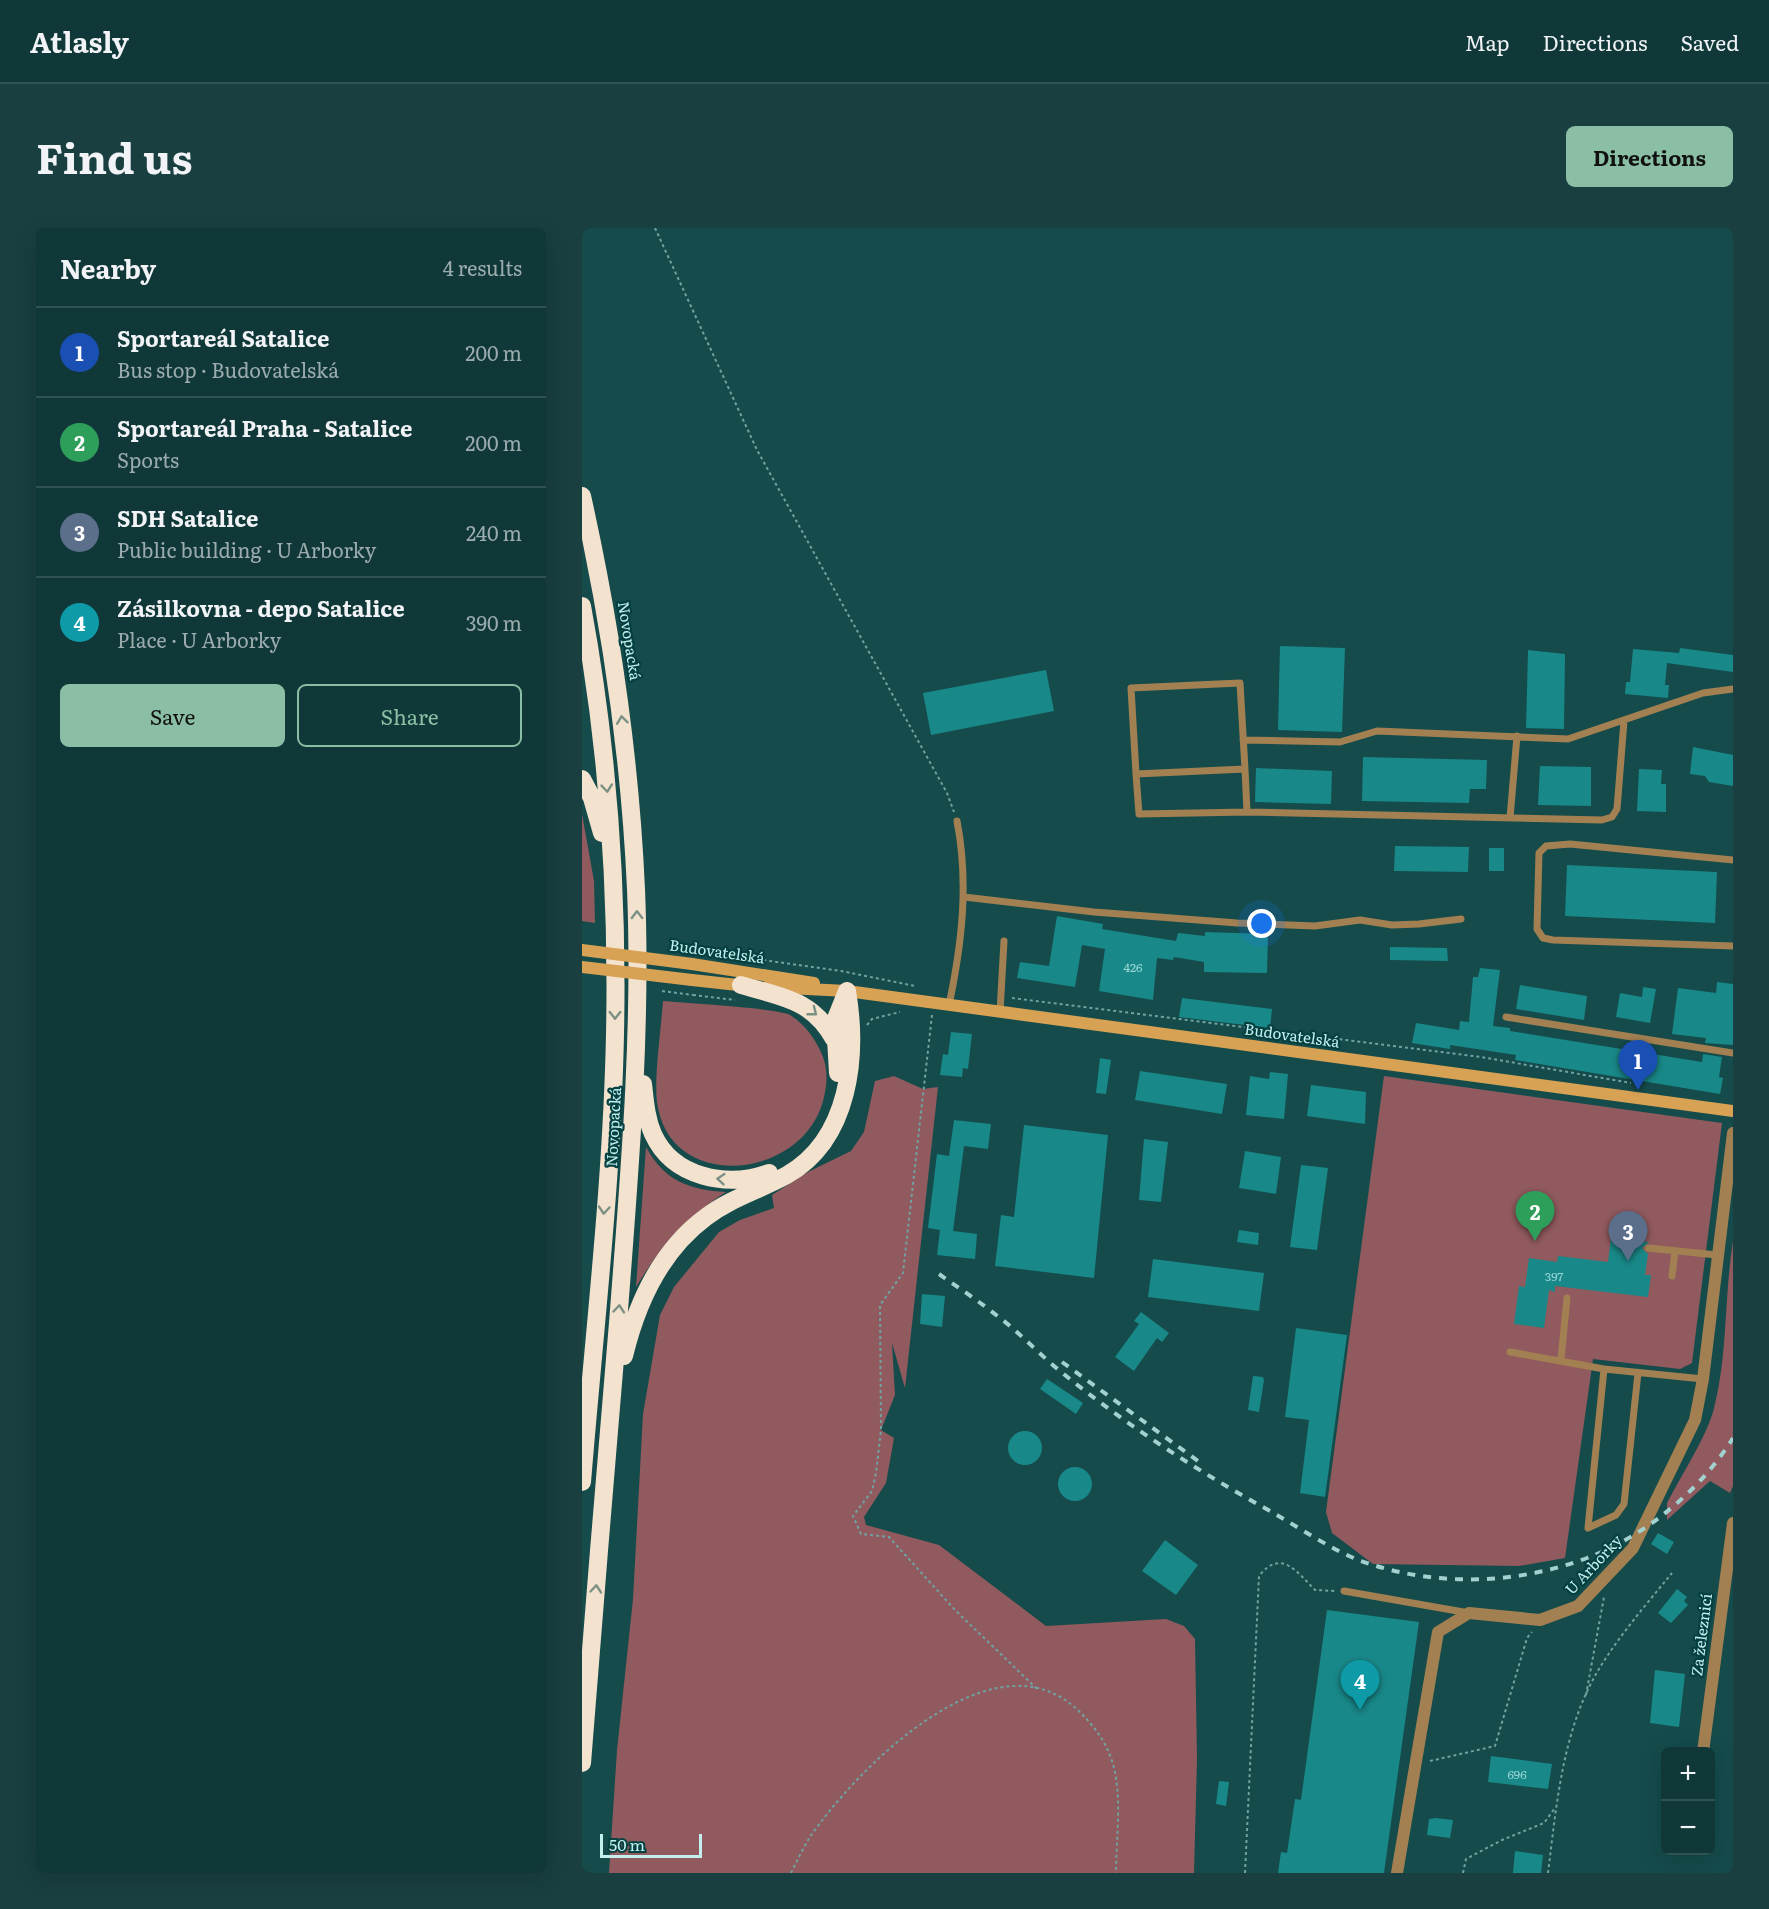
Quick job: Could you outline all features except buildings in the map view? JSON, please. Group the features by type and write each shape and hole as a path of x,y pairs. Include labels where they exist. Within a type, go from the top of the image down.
{"highway":[{"name":"Novopacká","path":"582,496 608,625 625,742 636,890 637,1036 628,1201 582,1763"},
{"name":"Novopacká","path":"582,606 601,727 613,873 615,1036 605,1197 582,1482"},
{"path":"582,779 594,804 613,873"},
{"path":"741,985 802,1004 820,1018 834,1039"},
{"path":"637,1036 645,1108 654,1136 663,1149 682,1167 703,1177 727,1180 750,1179 774,1171 798,1157 818,1136 828,1120 837,1089 838,1073 834,1039 838,1009 847,991"},
{"path":"610,1409 627,1340 642,1298 672,1250 705,1217 741,1196 787,1175 815,1154 827,1139 843,1102 846,1083 851,1022 847,991"}],"street":[{"name":"Budovatelská","path":"582,950 782,976 847,991"},
{"name":"Budovatelská","path":"582,967 741,985 847,991 1733,1111"},
{"name":"U Arborky","path":"1468,1613 1540,1620 1578,1606 1633,1548 1695,1420 1703,1379 1733,1133"},
{"name":"Za železnicí","path":"1704,1747 1733,1523"},
{"path":"1397,1873 1438,1632 1468,1613"}],"lane":[{"path":"1247,812 1240,682 1131,688 1139,814 1247,812 1602,820 1612,817 1617,809 1624,721"},
{"path":"1243,740 1341,742 1377,731 1568,739 1703,693 1733,689"},
{"path":"1510,818 1517,736"},
{"path":"1136,774 1245,769"},
{"path":"949,1005 958,963 964,897 963,854 957,820"},
{"path":"1733,860 1570,844 1546,846 1539,853 1537,929 1543,938 1553,940 1733,946"},
{"path":"964,897 1094,912 1237,923 1315,926 1360,920 1392,925 1437,923 1461,919"},
{"path":"1000,1011 1004,941"},
{"path":"1506,1017 1733,1053"},
{"path":"1648,1248 1717,1255"},
{"path":"1672,1276 1675,1251"},
{"path":"1561,1359 1567,1298"},
{"path":"1510,1352 1561,1359 1604,1369 1703,1379"},
{"path":"1604,1369 1588,1528 1616,1515 1624,1504 1638,1373"},
{"path":"1344,1591 1468,1613"}],"path":[{"path":"655,228 758,450 947,793 957,820"},
{"path":"692,950 841,971 916,986"},
{"path":"1012,998 1481,1057 1636,1084"},
{"path":"865,1028 872,1019 888,1013 904,1012"},
{"path":"923,1014 940,1016"},
{"path":"932,1015 903,1274 880,1305 881,1430 876,1473 872,1491 853,1516 861,1534 889,1537 955,1610 1037,1689"},
{"path":"1245,1873 1259,1576 1267,1566 1277,1562 1292,1566 1315,1590 1344,1591"},
{"path":"1548,1873 1561,1776 1574,1726 1604,1662 1672,1573"},
{"path":"1586,1699 1607,1577"},
{"path":"1415,1761 1425,1762 1495,1746 1527,1638 1540,1620"},
{"path":"791,1873 810,1838 851,1785 908,1734 944,1708 979,1691 1008,1686 1037,1689 1061,1696 1085,1716 1107,1745 1115,1770 1117,1797 1116,1873"},
{"path":"1463,1873 1466,1859 1502,1840 1544,1823 1557,1805"}],"shaded area":[{"path":"582,814 594,881 595,923 582,921"},
{"path":"663,1001 782,1012 790,1015 805,1028 814,1039 825,1062 826,1087 812,1125 792,1146 766,1160 738,1166 710,1163 686,1152 667,1132 657,1102 656,1091"},
{"path":"894,1076 923,1089 938,1087 905,1388 892,1343 895,1395 881,1430 894,1438 886,1483 864,1517 866,1525 939,1545 1046,1626 1166,1619 1184,1626 1195,1639 1197,1759 1194,1873 609,1873 617,1750 633,1599 643,1414 660,1315 674,1287 719,1232 740,1220 774,1208 772,1195 808,1172 851,1151 864,1132 875,1081"},
{"path":"1384,1076 1722,1123 1692,1363 1680,1369 1593,1359 1565,1558 1519,1566 1373,1564 1332,1533 1326,1512"},
{"path":"646,1147 661,1168 679,1182 701,1189 726,1192 685,1223 665,1245 636,1287"},
{"path":"1733,1241 1733,1486 1730,1493 1710,1481 1667,1520 1667,1503 1710,1422 1718,1391"}],"railway":[{"path":"939,1274 1008,1324 1085,1391 1188,1463 1338,1551 1361,1561 1417,1575 1446,1579 1503,1578 1560,1567 1609,1549 1650,1524 1688,1493 1720,1457 1733,1438"},
{"path":"1062,1362 1198,1461"}],"place":[{"name":"Sportareál Satalice","path":"1638,1090"},
{"name":"Sportareál Praha - Satalice","path":"1535,1241"},
{"name":"SDH Satalice","path":"1628,1261"},
{"name":"Zásilkovna - depo Satalice","path":"1360,1710"}]}
